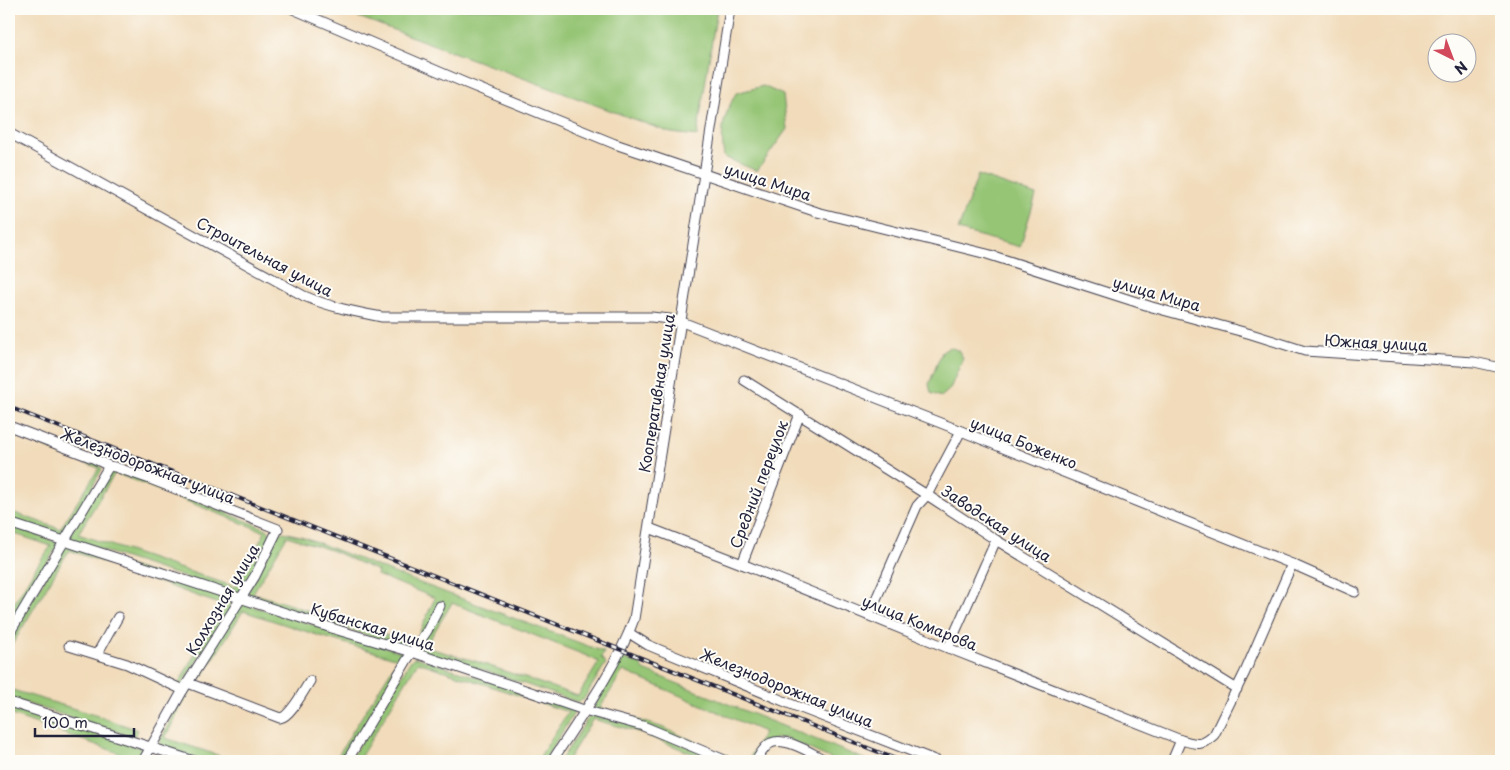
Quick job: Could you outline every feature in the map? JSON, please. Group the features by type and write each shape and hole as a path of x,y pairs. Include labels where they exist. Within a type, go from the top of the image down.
{"street":[{"name":"улица Мира","path":"293,9 463,82 594,135 817,212 987,254 1152,307 1251,334"},
{"name":"Кооперативная улица","path":"552,761 615,660 629,633 634,618 730,9"},
{"name":"Строительная улица","path":"9,132 304,296 328,306 382,317 651,317 682,322"},
{"name":"улица Боженко","path":"682,322 1292,564 1355,592"},
{"name":"Южная улица","path":"1251,334 1305,351 1466,362 1501,368"},
{"name":"Заводская улица","path":"744,380 927,494 996,540 1237,688"},
{"name":"Средний переулок","path":"742,564 800,414"},
{"name":"Железнодорожная улица","path":"9,426 109,466 150,478 278,529"},
{"path":"869,615 917,506 927,494 960,431"},
{"path":"9,634 109,466"},
{"name":"Кубанская улица","path":"9,523 240,599 412,652 584,710 642,726 727,761"},
{"name":"улица Комарова","path":"648,528 1181,740 1199,745 1214,736 1237,688"},
{"name":"Колхозная улица","path":"143,761 185,686 255,576 278,529"},
{"path":"948,648 996,540"},
{"path":"1237,688 1292,564"},
{"path":"347,761 412,652 427,631 440,606"},
{"path":"96,654 118,616"},
{"name":"Железнодорожная улица","path":"629,633 648,645 793,705 938,761"},
{"path":"69,646 127,664 280,718 284,718 289,713 310,681"},
{"path":"9,702 194,761"},
{"path":"1172,761 1181,740"},
{"path":"756,761 762,750 769,743 777,741 787,742 827,761"}],"green space":[{"path":"337,9 717,9 697,136 671,133"},
{"path":"763,86 783,95 787,129 757,171 724,157 722,139 725,117 736,93"},
{"path":"978,175 1036,195 1020,247 958,230"},
{"path":"950,347 959,351 963,358 950,389 941,397 931,393 929,384 942,352"},
{"path":"9,427 99,465 102,469 64,538 9,520 9,511 60,529 99,468 9,431"},
{"path":"109,469 117,469 267,529 271,535 251,577 239,595 67,539","holes":["115,473 265,532 235,587 78,534"]},
{"path":"9,525 59,543 9,627 9,612 51,546 9,532"},
{"path":"284,532 304,537 404,577 604,652 601,658 606,663 583,700 577,702 487,671 412,650 246,596 278,533","holes":["287,536 333,551 378,571 377,575 435,598 414,644 253,593","452,603 587,656 599,662 578,696 475,661 425,647"]},
{"path":"65,544 230,599 230,609 181,686 178,685 222,605 69,550 9,650 9,640"},
{"path":"242,603 402,652 405,655 343,761 335,761 398,659 243,611 199,682 184,701 165,738 236,761 206,761 163,747 159,743 187,688"},
{"path":"415,657 573,708 574,713 544,761 537,761 568,712 418,662 358,761 349,761 411,660"},
{"path":"623,658 641,665 644,670 869,761 836,761 785,738 774,739 753,761 748,761 764,732 623,671 600,708 664,728 739,761 732,761 664,733 593,708"},
{"path":"9,689 138,730 134,737 9,698"},
{"path":"9,706 144,749 145,751 140,761 131,761 133,758 9,714"},
{"path":"595,716 631,724 724,761 712,761 635,731 593,719 567,761 560,761 589,717"}],"railway":[{"path":"9,407 901,761"}]}
